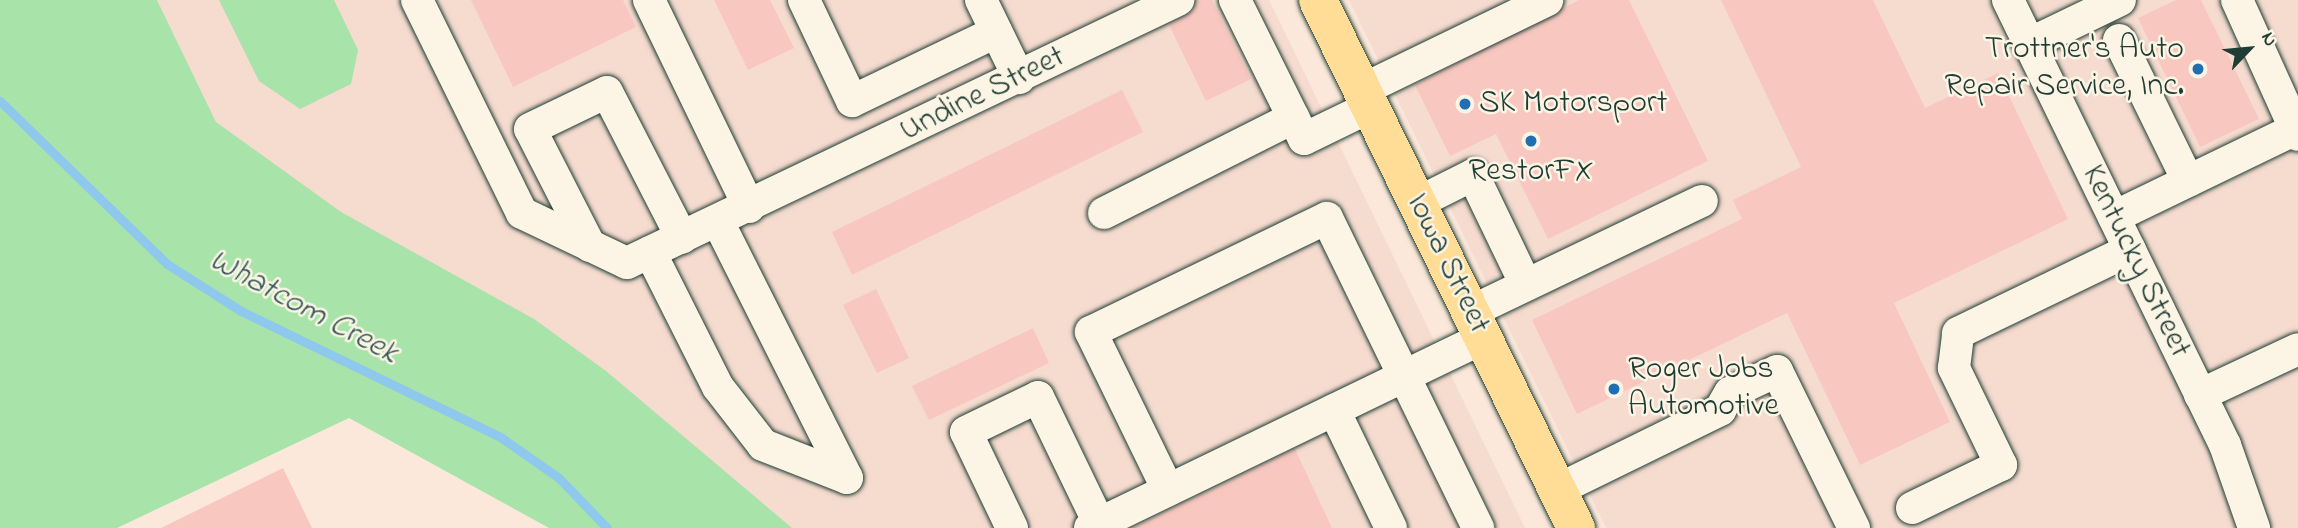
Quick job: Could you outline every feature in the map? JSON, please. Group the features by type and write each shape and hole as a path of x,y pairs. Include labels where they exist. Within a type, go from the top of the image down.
{"main road":[{"name":"Iowa Street","path":"1318,0 1576,528"}],"street":[{"name":"Undine Street","path":"417,0 522,214 627,263 788,190 1178,0"},
{"path":"649,0 749,207"},
{"path":"804,0 852,101 996,32"},
{"path":"981,0 1019,78"},
{"path":"1235,0 1304,139 1366,98 1547,0"},
{"name":"Kentucky Street","path":"2008,0 2200,395 2243,489 2254,528"},
{"path":"2029,44 2120,0"},
{"path":"2113,217 2296,131 2290,110 2236,0"},
{"path":"2119,40 2188,181"},
{"path":"590,246 530,129 607,92 682,238"},
{"path":"1104,213 1293,118"},
{"path":"1417,203 1473,175 1526,285"},
{"path":"1012,528 965,432 1038,397 1095,526 1404,376 1477,325 1526,285 1702,201"},
{"path":"1168,490 1091,332 1328,218 1478,528"},
{"path":"650,253 718,387 763,444 847,478 718,222"},
{"path":"1912,508 2001,465 1954,368 1958,333 2130,250"},
{"path":"2200,395 2298,349"},
{"path":"1558,489 1720,410 1730,393 1777,371 1854,528"},
{"path":"1334,410 1391,528"}],"shaded area":[{"path":"157,0 1269,0 1525,528 696,528 273,239"},
{"path":"1349,0 2298,0 2298,528 1606,528"}],"green space":[{"path":"0,0 157,0 216,122 341,212 534,319 606,371 792,528 549,528 349,418 117,528 0,528"},
{"path":"219,0 334,0 358,50 351,84 300,109 259,81"}],"building":[{"path":"471,0 623,0 636,27 513,87"},
{"path":"714,0 770,0 794,48 748,70"},
{"path":"1196,0 1212,0 1251,79 1206,101 1169,25 1193,11"},
{"path":"1579,0 1629,0 1708,161 1548,239 1496,134 1450,156 1415,85"},
{"path":"1721,0 1873,0 1925,108 1998,73 2068,219 1894,303 1950,422 1860,465 1787,313 1577,414 1532,320 1742,219 1733,200 1801,167"},
{"path":"2176,0 2201,0 2259,119 2200,147 2138,18"},
{"path":"1122,90 1143,132 852,275 832,232"},
{"path":"876,289 909,358 877,373 843,305"},
{"path":"1033,328 1049,363 929,420 912,386"},
{"path":"1295,449 1332,528 1132,528"},
{"path":"283,468 312,528 161,528"}],"waterway":[{"name":"Whatcom Creek","path":"0,101 167,264 241,311 499,436 559,478 607,528"}],"place":[{"name":"Trottner's Auto Repair Service, Inc.","path":"2198,69"},
{"name":"SK Motorsport","path":"1465,104"},
{"name":"RestorFX","path":"1531,141"},
{"name":"Roger Jobs Automotive","path":"1614,389"}]}
